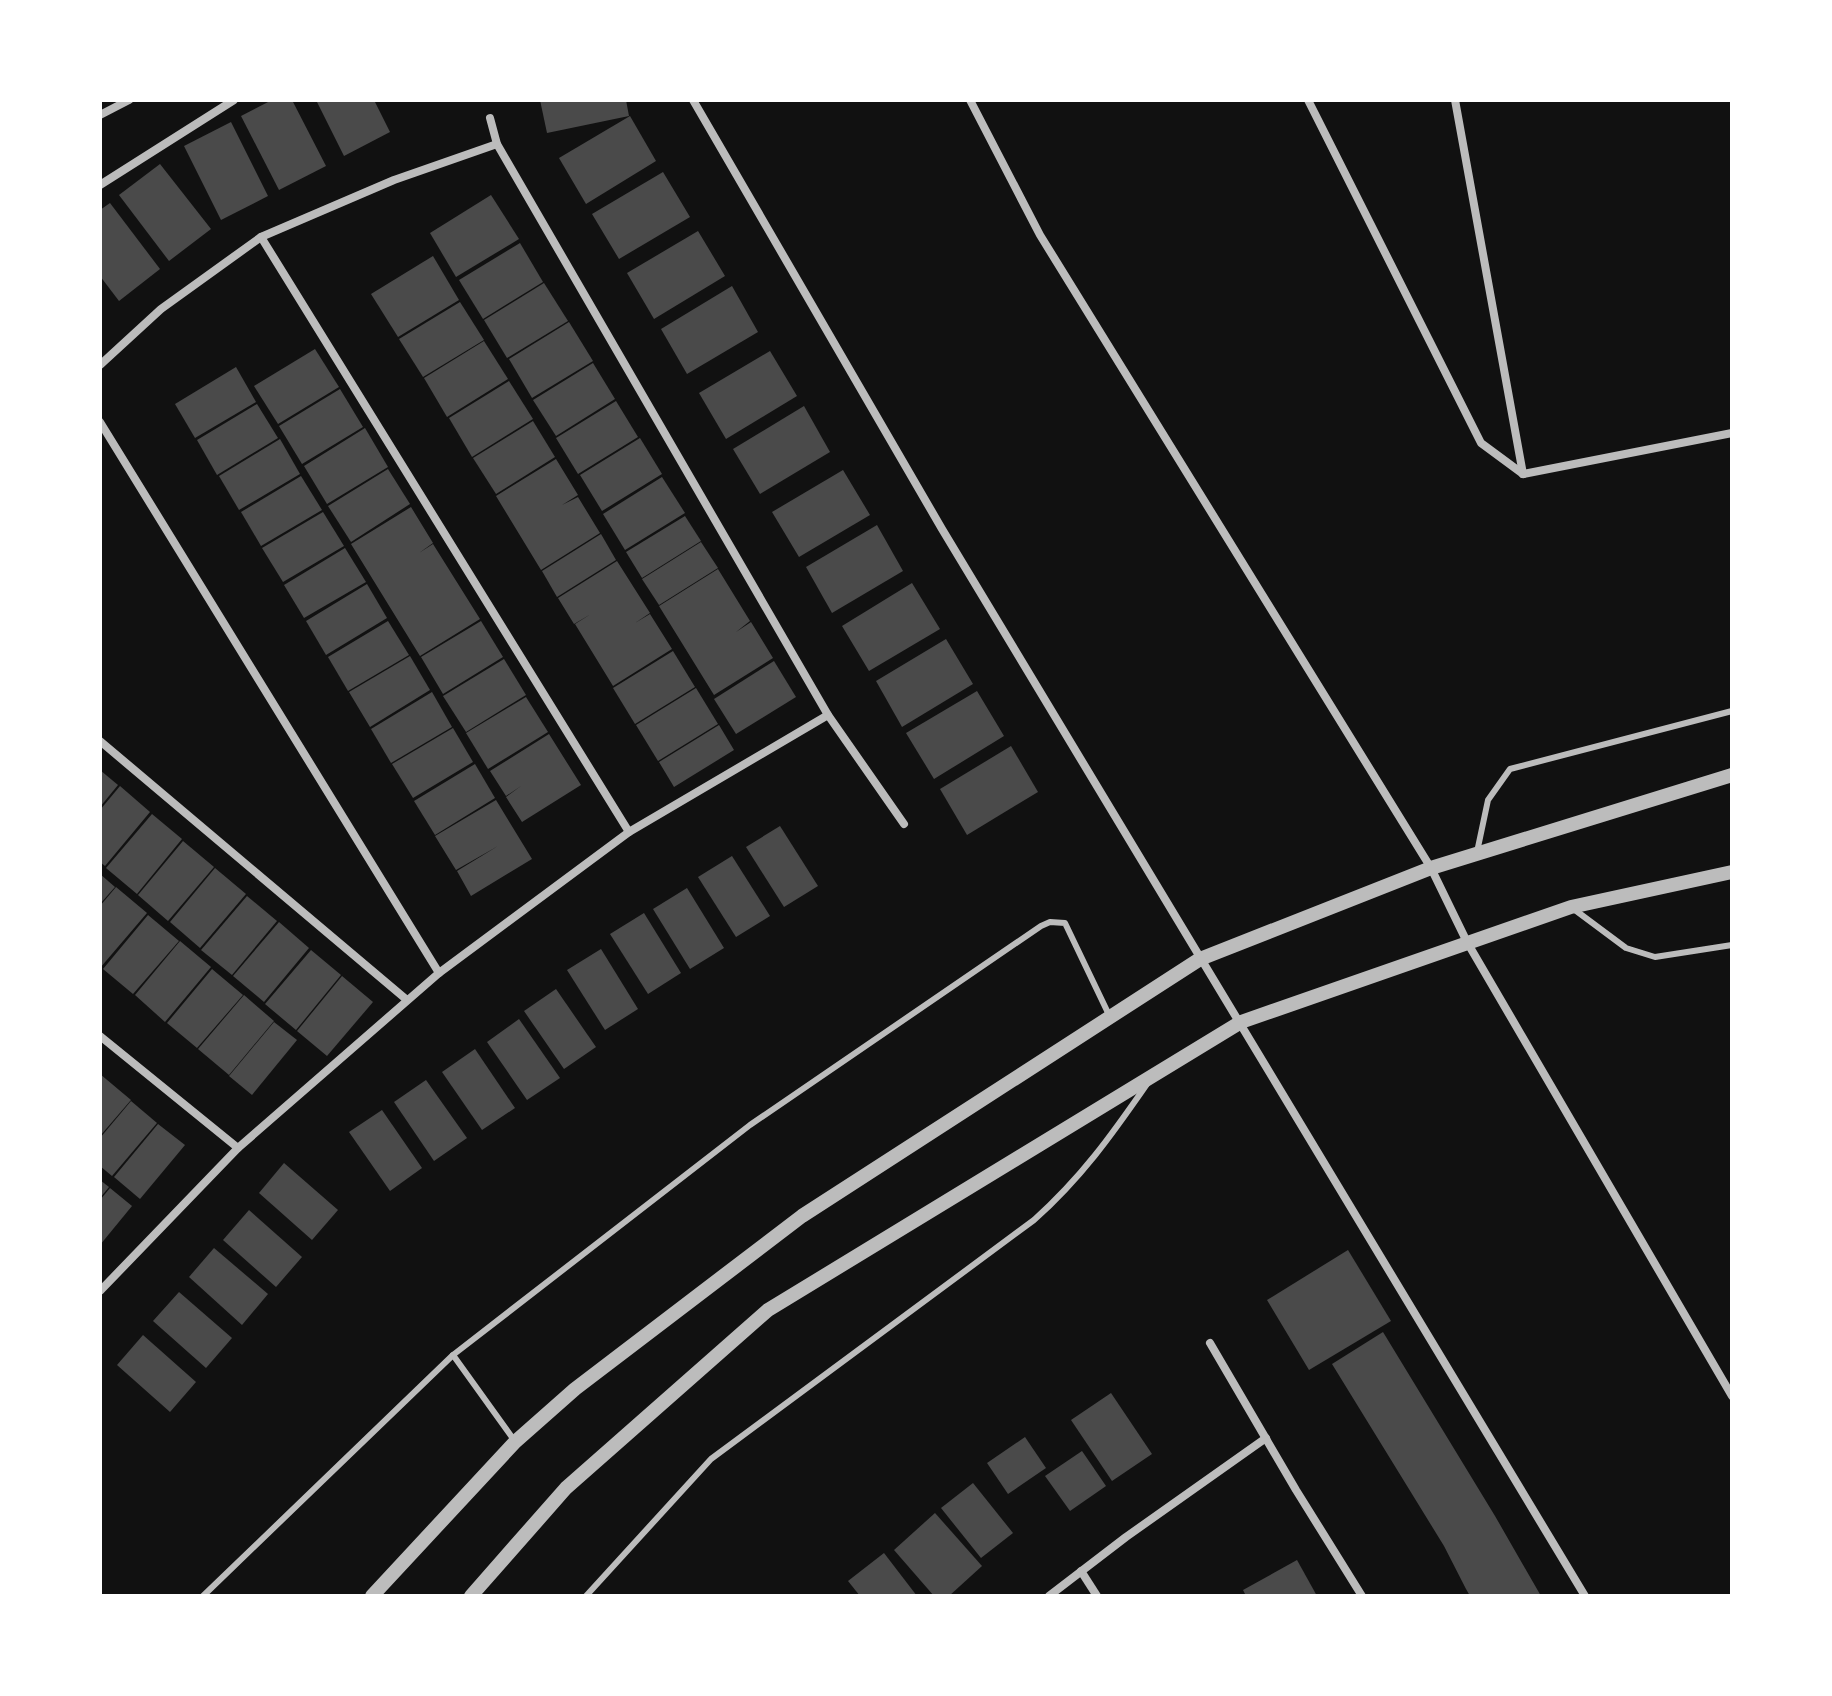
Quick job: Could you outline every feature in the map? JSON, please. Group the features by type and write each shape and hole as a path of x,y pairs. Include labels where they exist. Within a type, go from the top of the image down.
{"street":[{"path":"100,115 129,100"},
{"path":"100,185 234,100"},
{"path":"693,100 950,542 1585,1596"},
{"path":"970,100 1040,235 1431,868 1467,942 1732,1396"},
{"path":"1308,100 1481,443 1523,474 1732,433"},
{"path":"1455,100 1523,474"},
{"path":"490,118 497,144 828,715 904,824"},
{"path":"100,365 161,309 261,237 394,180 497,144"},
{"path":"261,237 629,832"},
{"path":"100,422 439,973"},
{"path":"100,1291 238,1148 439,973 629,832 828,715"},
{"path":"100,741 407,1000"},
{"path":"372,1596 515,1442 575,1389 802,1216 1200,959 1431,868 1732,775"},
{"path":"471,1596 566,1488 768,1310 1241,1022 1571,907 1732,872"},
{"path":"100,1036 238,1148"},
{"path":"1210,1343 1362,1596"},
{"path":"1049,1596 1266,1438"},
{"path":"1081,1571 1097,1596"}],"lane":[{"path":"1477,853 1488,800 1510,769 1732,711"},
{"path":"1571,907 1626,948 1655,957 1732,945"},
{"path":"203,1596 453,1355 750,1125 1041,926 1050,922 1065,923 1110,1017"},
{"path":"586,1596 711,1459 1034,1220 1084,1172 1153,1075"},
{"path":"453,1355 515,1442"}],"building":[{"path":"272,100 292,100 326,166 279,190 241,116"},
{"path":"316,100 374,100 390,132 344,156"},
{"path":"540,100 626,100 629,116 547,133"},
{"path":"630,116 656,161 586,204 559,158"},
{"path":"231,122 268,196 221,220 184,146"},
{"path":"160,164 211,229 169,261 119,195"},
{"path":"663,172 690,217 619,259 592,214"},
{"path":"491,195 519,239 456,277 430,233"},
{"path":"110,203 160,269 119,301 100,276 100,210"},
{"path":"698,231 725,276 654,319 627,273"},
{"path":"520,243 543,282 483,319 459,280"},
{"path":"433,256 459,300 398,337 371,294"},
{"path":"544,283 568,321 507,358 484,320"},
{"path":"732,286 758,332 687,374 661,329"},
{"path":"460,302 484,340 423,377 399,339"},
{"path":"569,322 593,361 532,398 509,359"},
{"path":"484,341 508,379 447,417 424,378"},
{"path":"315,349 339,387 278,424 254,386"},
{"path":"770,351 797,396 726,439 699,393"},
{"path":"593,363 615,399 556,436 533,400"},
{"path":"236,367 256,402 195,438 175,404"},
{"path":"509,381 533,419 472,457 449,418"},
{"path":"340,389 363,427 302,464 279,426"},
{"path":"616,401 638,437 578,474 556,438"},
{"path":"257,404 278,438 217,475 197,440"},
{"path":"804,406 830,452 760,494 733,449"},
{"path":"533,421 555,457 496,494 473,458"},
{"path":"365,428 388,467 327,504 304,466"},
{"path":"640,438 662,474 602,511 580,475"},
{"path":"280,439 300,474 239,510 219,476"},
{"path":"556,459 578,495 562,505 578,497 600,533 541,570 496,496"},
{"path":"388,469 410,504 351,542 328,506"},
{"path":"843,470 870,515 799,557 772,512"},
{"path":"301,476 322,510 261,546 241,512"},
{"path":"662,477 685,513 625,550 603,514"},
{"path":"411,507 433,543 419,553 433,544 480,619 420,656 351,544"},
{"path":"323,512 344,546 283,582 262,548"},
{"path":"685,516 701,541 642,578 626,552"},
{"path":"877,525 903,571 832,613 806,567"},
{"path":"601,534 616,560 557,597 542,571"},
{"path":"701,542 718,568 659,605 642,579"},
{"path":"345,548 366,582 304,618 284,585"},
{"path":"617,561 650,613 635,623 650,614 672,649 613,686 575,624 591,614 574,624 558,598"},
{"path":"718,569 750,621 736,632 751,622 773,658 714,695 659,606"},
{"path":"912,583 940,629 869,671 842,626"},
{"path":"367,584 387,618 326,655 306,621"},
{"path":"388,621 409,655 348,691 328,657"},
{"path":"481,621 503,657 443,694 421,657"},
{"path":"946,639 973,684 902,727 876,681"},
{"path":"673,651 695,687 635,724 613,688"},
{"path":"410,656 430,690 370,727 349,692"},
{"path":"504,659 526,695 466,732 443,696"},
{"path":"774,661 796,697 736,734 714,699"},
{"path":"696,688 718,724 658,761 636,725"},
{"path":"977,691 1004,736 934,779 906,733"},
{"path":"432,692 452,727 391,763 371,729"},
{"path":"526,697 548,732 488,769 466,733"},
{"path":"719,725 734,750 674,787 659,762"},
{"path":"453,728 473,762 413,798 392,764"},
{"path":"549,734 581,785 522,822 506,797 521,786 506,796 490,771"},
{"path":"1011,746 1038,792 967,835 940,789"},
{"path":"475,764 495,798 435,835 414,801"},
{"path":"100,770 118,785 100,807"},
{"path":"120,786 150,812 105,866 100,862 100,810"},
{"path":"496,800 532,859 471,896 457,871 498,846 456,870 435,836"},
{"path":"152,814 182,839 137,894 106,868"},
{"path":"780,826 818,886 784,907 746,847"},
{"path":"183,841 214,867 168,921 138,895"},
{"path":"732,856 770,916 736,937 698,877"},
{"path":"215,868 246,894 200,948 170,922"},
{"path":"100,874 115,887 100,904"},
{"path":"116,887 147,913 100,968 100,906"},
{"path":"687,888 724,948 690,969 653,909"},
{"path":"247,896 277,921 232,975 201,950"},
{"path":"644,913 681,973 648,994 610,934"},
{"path":"148,915 179,941 133,994 103,969"},
{"path":"279,922 309,948 264,1002 233,976"},
{"path":"180,941 211,967 165,1022 135,995"},
{"path":"601,949 638,1009 605,1030 567,970"},
{"path":"311,950 341,975 296,1030 265,1004"},
{"path":"212,969 243,995 197,1048 167,1023"},
{"path":"342,976 373,1002 327,1056 297,1031"},
{"path":"556,989 596,1047 564,1069 524,1011"},
{"path":"244,995 274,1021 229,1075 198,1049"},
{"path":"519,1019 560,1078 527,1100 487,1042"},
{"path":"274,1022 297,1040 252,1095 229,1076"},
{"path":"475,1049 515,1108 482,1130 442,1072"},
{"path":"100,1074 131,1100 100,1136"},
{"path":"426,1080 467,1138 434,1161 394,1102"},
{"path":"131,1101 157,1123 112,1176 100,1166 100,1138"},
{"path":"382,1110 422,1168 390,1191 349,1132"},
{"path":"158,1124 185,1145 140,1199 114,1177"},
{"path":"284,1163 338,1210 312,1240 259,1193"},
{"path":"100,1180 109,1187 100,1198"},
{"path":"110,1188 132,1206 100,1245 100,1200"},
{"path":"249,1210 302,1257 276,1287 223,1240"},
{"path":"214,1248 268,1294 242,1325 189,1277"},
{"path":"1348,1250 1391,1321 1309,1370 1267,1300"},
{"path":"179,1292 232,1338 206,1368 153,1321"},
{"path":"1383,1332 1541,1596 1470,1596 1444,1546 1332,1364"},
{"path":"143,1335 196,1382 170,1412 117,1365"},
{"path":"1111,1393 1152,1454 1112,1481 1071,1420"},
{"path":"1025,1437 1046,1468 1008,1494 987,1463"},
{"path":"1082,1451 1106,1486 1070,1511 1045,1476"},
{"path":"973,1483 1013,1533 981,1558 941,1508"},
{"path":"935,1513 982,1566 949,1596 934,1596 894,1550"},
{"path":"884,1553 917,1596 860,1596 848,1581"},
{"path":"1297,1560 1317,1596 1246,1596 1243,1590"}]}
